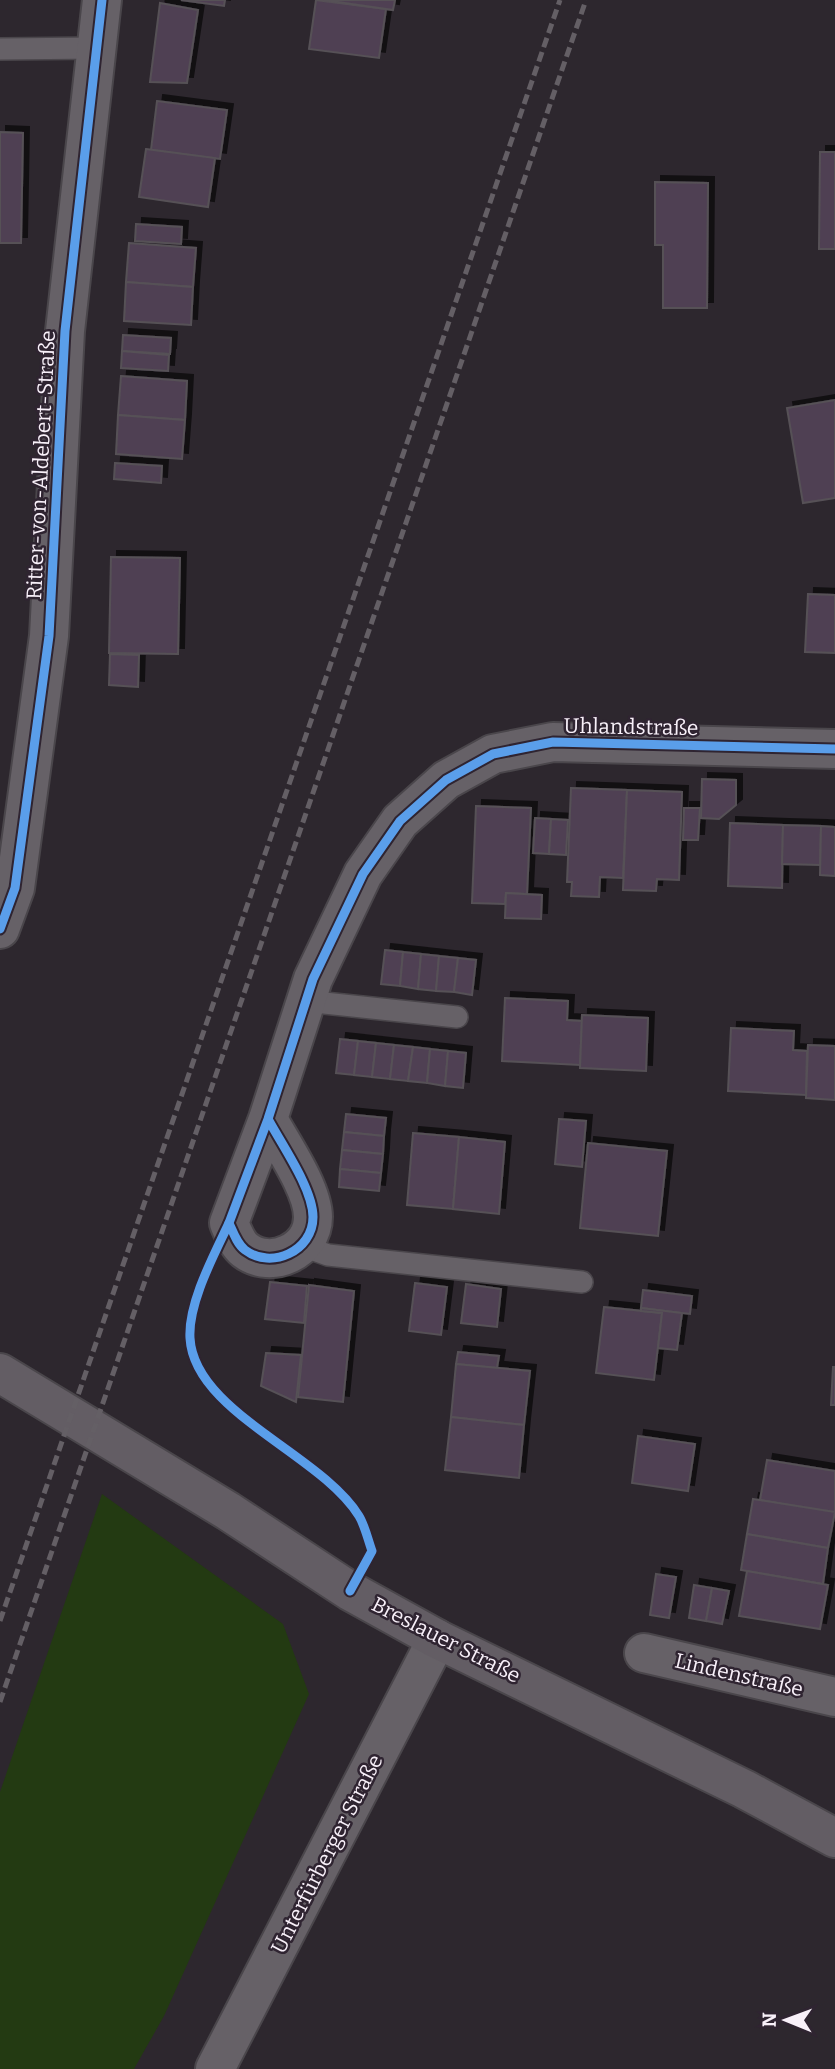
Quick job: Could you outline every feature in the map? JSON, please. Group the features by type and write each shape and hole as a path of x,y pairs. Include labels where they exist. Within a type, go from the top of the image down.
{"main road":[{"name":"Breslauer Straße","path":"0,1373 228,1511 351,1591 437,1639 744,1789 835,1838"}],"street":[{"name":"Ritter-von-Aldebert-Straße","path":"0,929 15,888 49,636 65,331 102,0"},
{"name":"Uhlandstraße","path":"303,1246 290,1254 260,1257 245,1250 229,1223 268,1119 313,979 363,874 400,821 446,780 494,754 553,742 835,749"},
{"path":"268,1119 311,1198 313,1219 310,1235 303,1246"},
{"name":"Unterfürberger Straße","path":"215,2069 437,1639"},
{"name":"Lindenstraße","path":"644,1653 835,1697"}],"lane":[{"path":"0,49 97,48"},
{"path":"305,1001 457,1017"},
{"path":"303,1246 328,1255 582,1282"}],"green space":[{"path":"102,1494 283,1624 309,1694 164,2016 134,2069 0,2069 0,1792"}],"building":[{"path":"181,0 225,0 224,6"},
{"path":"316,0 386,9 379,58 309,49"},
{"path":"324,0 395,0 393,10"},
{"path":"160,3 198,10 187,83 150,82"},
{"path":"157,101 227,110 220,159 151,150"},
{"path":"0,132 23,133 21,243 0,243"},
{"path":"146,149 215,158 208,207 139,197"},
{"path":"820,152 835,152 835,249 819,249"},
{"path":"655,182 708,183 707,308 663,308 663,245 655,245"},
{"path":"136,224 182,227 181,244 135,241"},
{"path":"129,243 196,248 193,287 126,282"},
{"path":"126,282 193,287 191,325 124,321"},
{"path":"123,335 171,338 170,354 122,351"},
{"path":"122,351 169,355 168,371 121,368"},
{"path":"121,376 187,381 185,420 118,415"},
{"path":"835,400 835,498 803,503 787,408"},
{"path":"118,415 185,420 182,459 116,454"},
{"path":"115,463 162,466 161,483 114,479"},
{"path":"111,557 180,558 178,654 109,653"},
{"path":"808,594 835,595 835,653 805,652"},
{"path":"110,654 139,655 138,687 109,685"},
{"path":"702,779 736,780 736,805 719,819 701,818"},
{"path":"571,788 627,790 623,878 600,877 599,897 571,896 572,882 567,882"},
{"path":"627,790 682,792 679,880 657,879 656,891 623,890"},
{"path":"476,806 531,808 527,894 506,893 505,904 472,903"},
{"path":"684,808 700,808 698,840 683,840"},
{"path":"535,818 551,819 549,854 533,853"},
{"path":"551,819 568,820 566,855 549,854"},
{"path":"730,823 783,825 782,888 728,886"},
{"path":"783,825 821,826 820,865 782,864"},
{"path":"821,826 835,827 835,876 820,875"},
{"path":"506,893 542,895 541,919 505,918"},
{"path":"385,950 403,952 400,986 381,984"},
{"path":"403,952 421,954 418,989 400,986"},
{"path":"421,954 439,956 436,991 418,989"},
{"path":"439,956 458,958 454,992 436,991"},
{"path":"458,958 476,960 472,995 454,992"},
{"path":"505,998 568,1001 567,1020 582,1021 580,1065 502,1061"},
{"path":"582,1015 648,1018 646,1071 580,1068"},
{"path":"731,1028 794,1031 793,1050 807,1051 806,1095 728,1091"},
{"path":"340,1039 358,1041 354,1075 336,1073"},
{"path":"358,1041 376,1043 372,1077 354,1075"},
{"path":"376,1043 394,1045 390,1079 372,1077"},
{"path":"394,1045 413,1047 408,1081 390,1079"},
{"path":"808,1045 835,1046 835,1100 806,1098"},
{"path":"413,1047 430,1049 427,1083 408,1081"},
{"path":"430,1049 448,1051 445,1086 427,1083"},
{"path":"448,1051 466,1053 463,1088 445,1086"},
{"path":"346,1114 386,1118 384,1136 344,1132"},
{"path":"559,1119 586,1121 582,1167 555,1164"},
{"path":"344,1132 384,1136 383,1154 342,1150"},
{"path":"413,1133 459,1137 453,1209 407,1205"},
{"path":"459,1137 505,1142 499,1214 453,1209"},
{"path":"588,1143 667,1151 658,1236 580,1228"},
{"path":"342,1150 383,1154 381,1173 340,1169"},
{"path":"340,1169 381,1173 379,1191 339,1187"},
{"path":"270,1282 307,1286 304,1323 265,1319"},
{"path":"415,1283 447,1287 441,1335 409,1331"},
{"path":"466,1284 501,1289 497,1327 461,1323"},
{"path":"309,1285 354,1291 343,1402 298,1397"},
{"path":"643,1290 692,1296 690,1314 641,1308"},
{"path":"604,1307 662,1313 654,1380 596,1373"},
{"path":"641,1308 682,1313 677,1350 658,1348 662,1313 641,1311"},
{"path":"458,1352 499,1356 497,1368 456,1364"},
{"path":"266,1353 301,1355 296,1402 261,1386"},
{"path":"456,1364 530,1371 524,1425 451,1417"},
{"path":"833,1367 835,1405 831,1405"},
{"path":"451,1417 524,1425 519,1478 445,1470"},
{"path":"638,1436 695,1444 688,1491 632,1483"},
{"path":"767,1460 835,1471 835,1513 760,1500"},
{"path":"753,1499 835,1512 828,1548 747,1534"},
{"path":"747,1534 828,1548 823,1584 741,1570"},
{"path":"747,1571 828,1585 820,1629 739,1616"},
{"path":"656,1574 676,1577 669,1618 650,1615"},
{"path":"694,1585 712,1588 706,1621 689,1618"},
{"path":"712,1588 729,1591 722,1624 706,1621"}],"railway":[{"path":"0,1621 560,0"},
{"path":"0,1702 586,0"}],"cycle path":[{"path":"0,929 15,888 49,636 65,331 102,0"},
{"path":"268,1119 308,1194 313,1217 311,1229 298,1248 289,1254 267,1258 255,1256 245,1250 235,1238 229,1223 268,1119 313,979 363,874 400,821 446,780 493,754 553,742 835,749"},
{"path":"229,1223 203,1279 193,1310 190,1338 197,1364 213,1388 235,1410 317,1472 341,1494 359,1516 372,1551 350,1591"}]}
